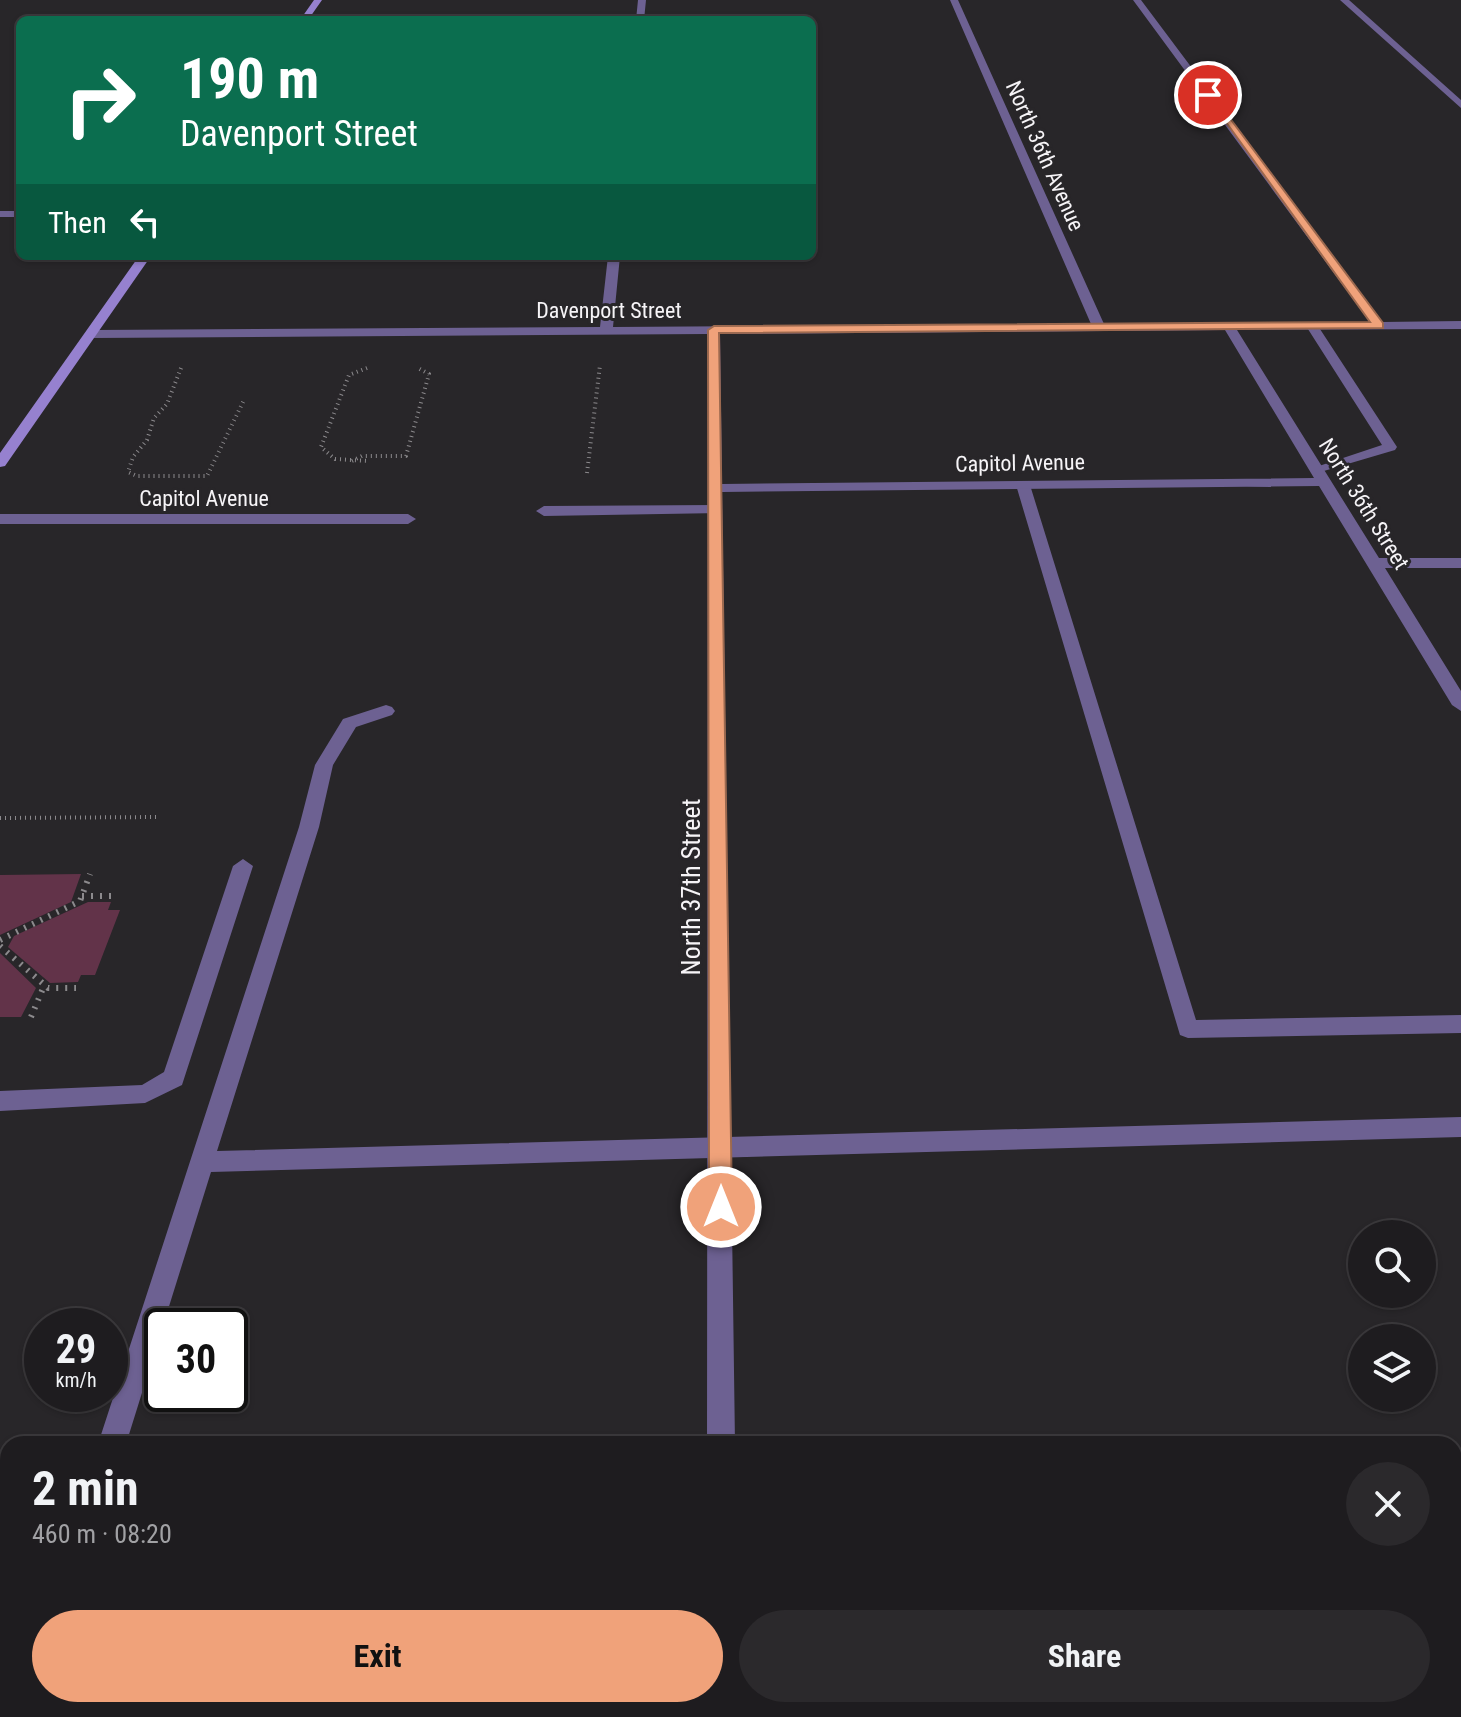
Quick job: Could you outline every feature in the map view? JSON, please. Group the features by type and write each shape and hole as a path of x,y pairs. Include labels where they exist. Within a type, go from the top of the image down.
{"street":[{"name":"North 36th Avenue","path":"954,0 1099,327"},
{"path":"1137,0 1379,326"},
{"path":"1344,0 1461,105"},
{"path":"0,463 142,260"},
{"path":"606,330 614,260"},
{"name":"Davenport Street","path":"93,334 1461,325"},
{"name":"Capitol Avenue","path":"716,488 1023,485 1321,476 1390,447 1312,326"},
{"name":"North 36th Street","path":"1229,327 1461,705"},
{"name":"North 37th Street","path":"714,330 721,1436"},
{"path":"1023,485 1188,1029 1461,1024"},
{"path":"544,511 716,510"},
{"name":"Capitol Avenue","path":"0,519 408,519"},
{"path":"1375,563 1461,563"},
{"path":"115,1436 309,827 324,765 349,723 386,711"},
{"path":"0,1101 145,1094 174,1078 243,866"},
{"path":"204,1162 1461,1127"}],"path":[{"path":"587,473 601,356"},
{"path":"184,360 167,404 154,418 147,440 133,457 128,472 137,476 207,476 244,400"},
{"path":"352,461 362,456 406,456 429,374 407,363"},
{"path":"369,461 328,457 321,447 349,375 372,366"},
{"path":"0,818 160,817"},
{"path":"0,940 80,901 90,874"},
{"path":"82,896 113,896"},
{"path":"0,946 44,986 76,988"},
{"path":"31,1017 44,986"}],"shaded area":[{"path":"81,874 71,902 0,935 0,875"},
{"path":"88,902 111,902 108,910 120,910 95,975 81,975 78,982 50,983 8,947 14,936"},
{"path":"0,953 36,988 21,1017 0,1017"}],"route":[{"path":"721,1207 714,330 1379,326 1208,95"}]}
